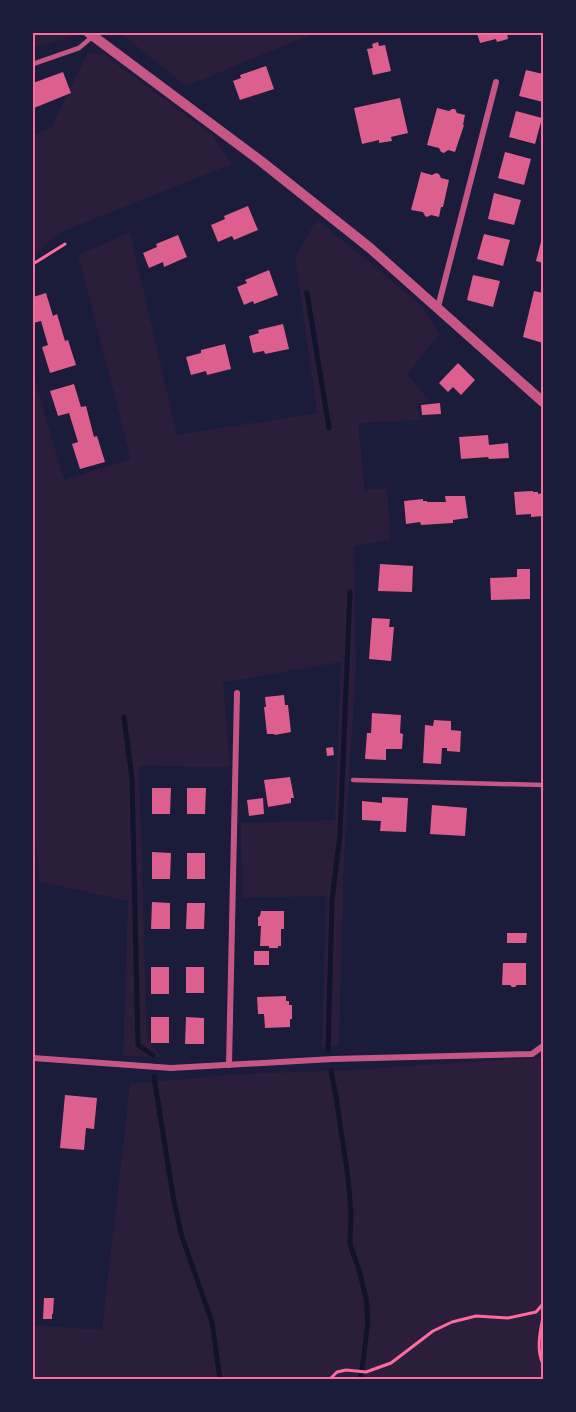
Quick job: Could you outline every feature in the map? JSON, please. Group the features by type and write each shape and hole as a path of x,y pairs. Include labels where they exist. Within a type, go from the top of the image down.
{"street":[{"path":"91,35 262,162 370,248 543,402"},
{"path":"438,307 496,82"},
{"path":"229,1065 237,693"},
{"path":"33,1058 171,1068 333,1059 532,1054 543,1046"}],"lane":[{"path":"33,64 79,48 91,35"},
{"path":"353,780 543,785"}],"path":[{"path":"33,264 65,244"},
{"path":"330,1379 337,1372 366,1372 391,1363 433,1331 452,1322 476,1316 508,1318 536,1312 543,1304"},
{"path":"543,1317 539,1336 540,1357 543,1364"}],"shaded area":[{"path":"33,33 78,33 79,34 33,48"},
{"path":"120,33 315,33 186,86"},
{"path":"88,52 105,55 211,134 232,164 61,232 33,255 33,135 51,128"},
{"path":"317,219 422,306 440,334 407,374 430,401 415,405 422,420 358,423 365,490 387,488 391,540 354,546 356,668 344,862 339,1045 322,1047 326,896 242,898 241,823 335,820 341,662 223,682 230,767 139,766 147,1038 161,1057 123,1056 128,901 40,882 33,824 33,373 64,480 131,459 78,255 130,232 177,435 317,413 295,257"},
{"path":"543,1057 543,1379 33,1379 33,1325 102,1330 130,1084 239,1074 354,1070"}],"building":[{"path":"477,33 507,33 508,39 480,43"},
{"path":"378,42 379,46 385,45 391,71 373,75 367,49 373,48 372,44"},
{"path":"266,66 274,89 240,100 233,81 241,78 240,75"},
{"path":"526,70 543,74 543,102 519,96"},
{"path":"63,72 71,93 34,108 33,83"},
{"path":"400,98 408,133 391,137 392,141 379,143 379,140 362,144 354,108"},
{"path":"437,108 449,111 455,109 457,113 465,115 455,152 448,150 444,153 439,148 427,145"},
{"path":"516,111 542,118 535,144 509,137"},
{"path":"505,152 531,159 524,185 498,178"},
{"path":"421,172 432,175 436,173 441,178 449,180 439,217 431,215 427,217 423,212 411,210"},
{"path":"494,193 521,200 514,225 488,219"},
{"path":"248,206 258,230 234,240 232,236 218,242 211,225 225,219 224,216"},
{"path":"484,234 510,240 503,266 477,259"},
{"path":"178,235 187,257 164,267 163,262 149,268 143,253 157,247 156,244"},
{"path":"543,238 543,263 536,261"},
{"path":"269,270 278,295 254,304 253,301 244,305 237,287 247,283 245,280"},
{"path":"473,275 500,281 493,307 467,300"},
{"path":"534,291 543,293 543,343 523,337"},
{"path":"46,293 53,316 57,314 65,341 68,340 76,365 50,373 42,347 48,345 41,321 33,323 33,297"},
{"path":"283,324 289,349 265,354 264,351 253,353 249,336 259,333 258,330"},
{"path":"225,344 231,369 207,375 206,371 191,375 186,357 201,353 201,350"},
{"path":"458,363 475,380 461,395 453,387 448,392 439,383"},
{"path":"74,384 81,407 86,406 94,437 97,436 105,462 80,469 72,444 78,442 69,413 58,416 50,391"},
{"path":"440,403 441,414 422,415 421,405"},
{"path":"488,435 489,445 508,443 509,458 461,459 459,437"},
{"path":"533,491 538,494 543,493 543,516 516,515 514,492"},
{"path":"445,496 465,496 468,518 453,520 453,523 406,524 404,501 423,499 427,502 446,502"},
{"path":"380,564 413,566 412,592 378,591"},
{"path":"517,569 530,569 530,599 491,600 490,578 517,577"},
{"path":"372,618 390,619 389,627 394,627 391,661 369,659"},
{"path":"284,695 285,705 288,705 291,732 267,734 265,697"},
{"path":"372,713 401,715 402,749 386,749 386,760 365,759 367,733 371,733"},
{"path":"434,720 451,721 451,730 461,731 460,752 447,751 447,748 442,748 441,764 423,763 425,725 433,726"},
{"path":"333,747 334,755 327,756 326,748"},
{"path":"290,777 294,798 291,798 291,803 268,807 264,780"},
{"path":"152,788 171,788 170,814 152,814"},
{"path":"187,788 206,788 205,814 187,814"},
{"path":"382,797 408,798 406,832 380,831 381,821 362,820 362,801 382,803"},
{"path":"263,798 264,814 249,816 247,800"},
{"path":"432,805 467,808 465,836 430,834"},
{"path":"152,852 171,853 170,879 152,879"},
{"path":"187,853 205,853 205,879 187,879"},
{"path":"152,902 170,903 170,929 151,929"},
{"path":"187,903 205,903 204,929 186,929"},
{"path":"261,911 284,911 284,929 281,929 281,946 278,948 260,946 261,926 258,926 258,917"},
{"path":"507,933 527,933 526,943 507,943"},
{"path":"254,951 269,951 269,965 254,965"},
{"path":"503,963 526,963 526,985 512,987 502,985"},
{"path":"151,967 169,967 169,994 151,994"},
{"path":"186,967 204,967 204,993 186,993"},
{"path":"286,996 286,1001 292,1005 290,1027 265,1028 264,1014 258,1014 257,997"},
{"path":"151,1017 169,1017 169,1043 151,1043"},
{"path":"186,1017 204,1018 204,1044 185,1044"},
{"path":"65,1095 97,1098 94,1129 86,1128 84,1150 60,1148"},
{"path":"44,1298 54,1298 52,1319 43,1319"}],"waterway":[{"path":"307,293 329,428"},
{"path":"328,1051 332,900 340,835 350,592"},
{"path":"124,717 132,779 138,1045 153,1055"},
{"path":"331,1071 348,1177 351,1213 350,1244 366,1298 368,1321 360,1379"},
{"path":"154,1077 181,1234 212,1322 220,1379"}]}
